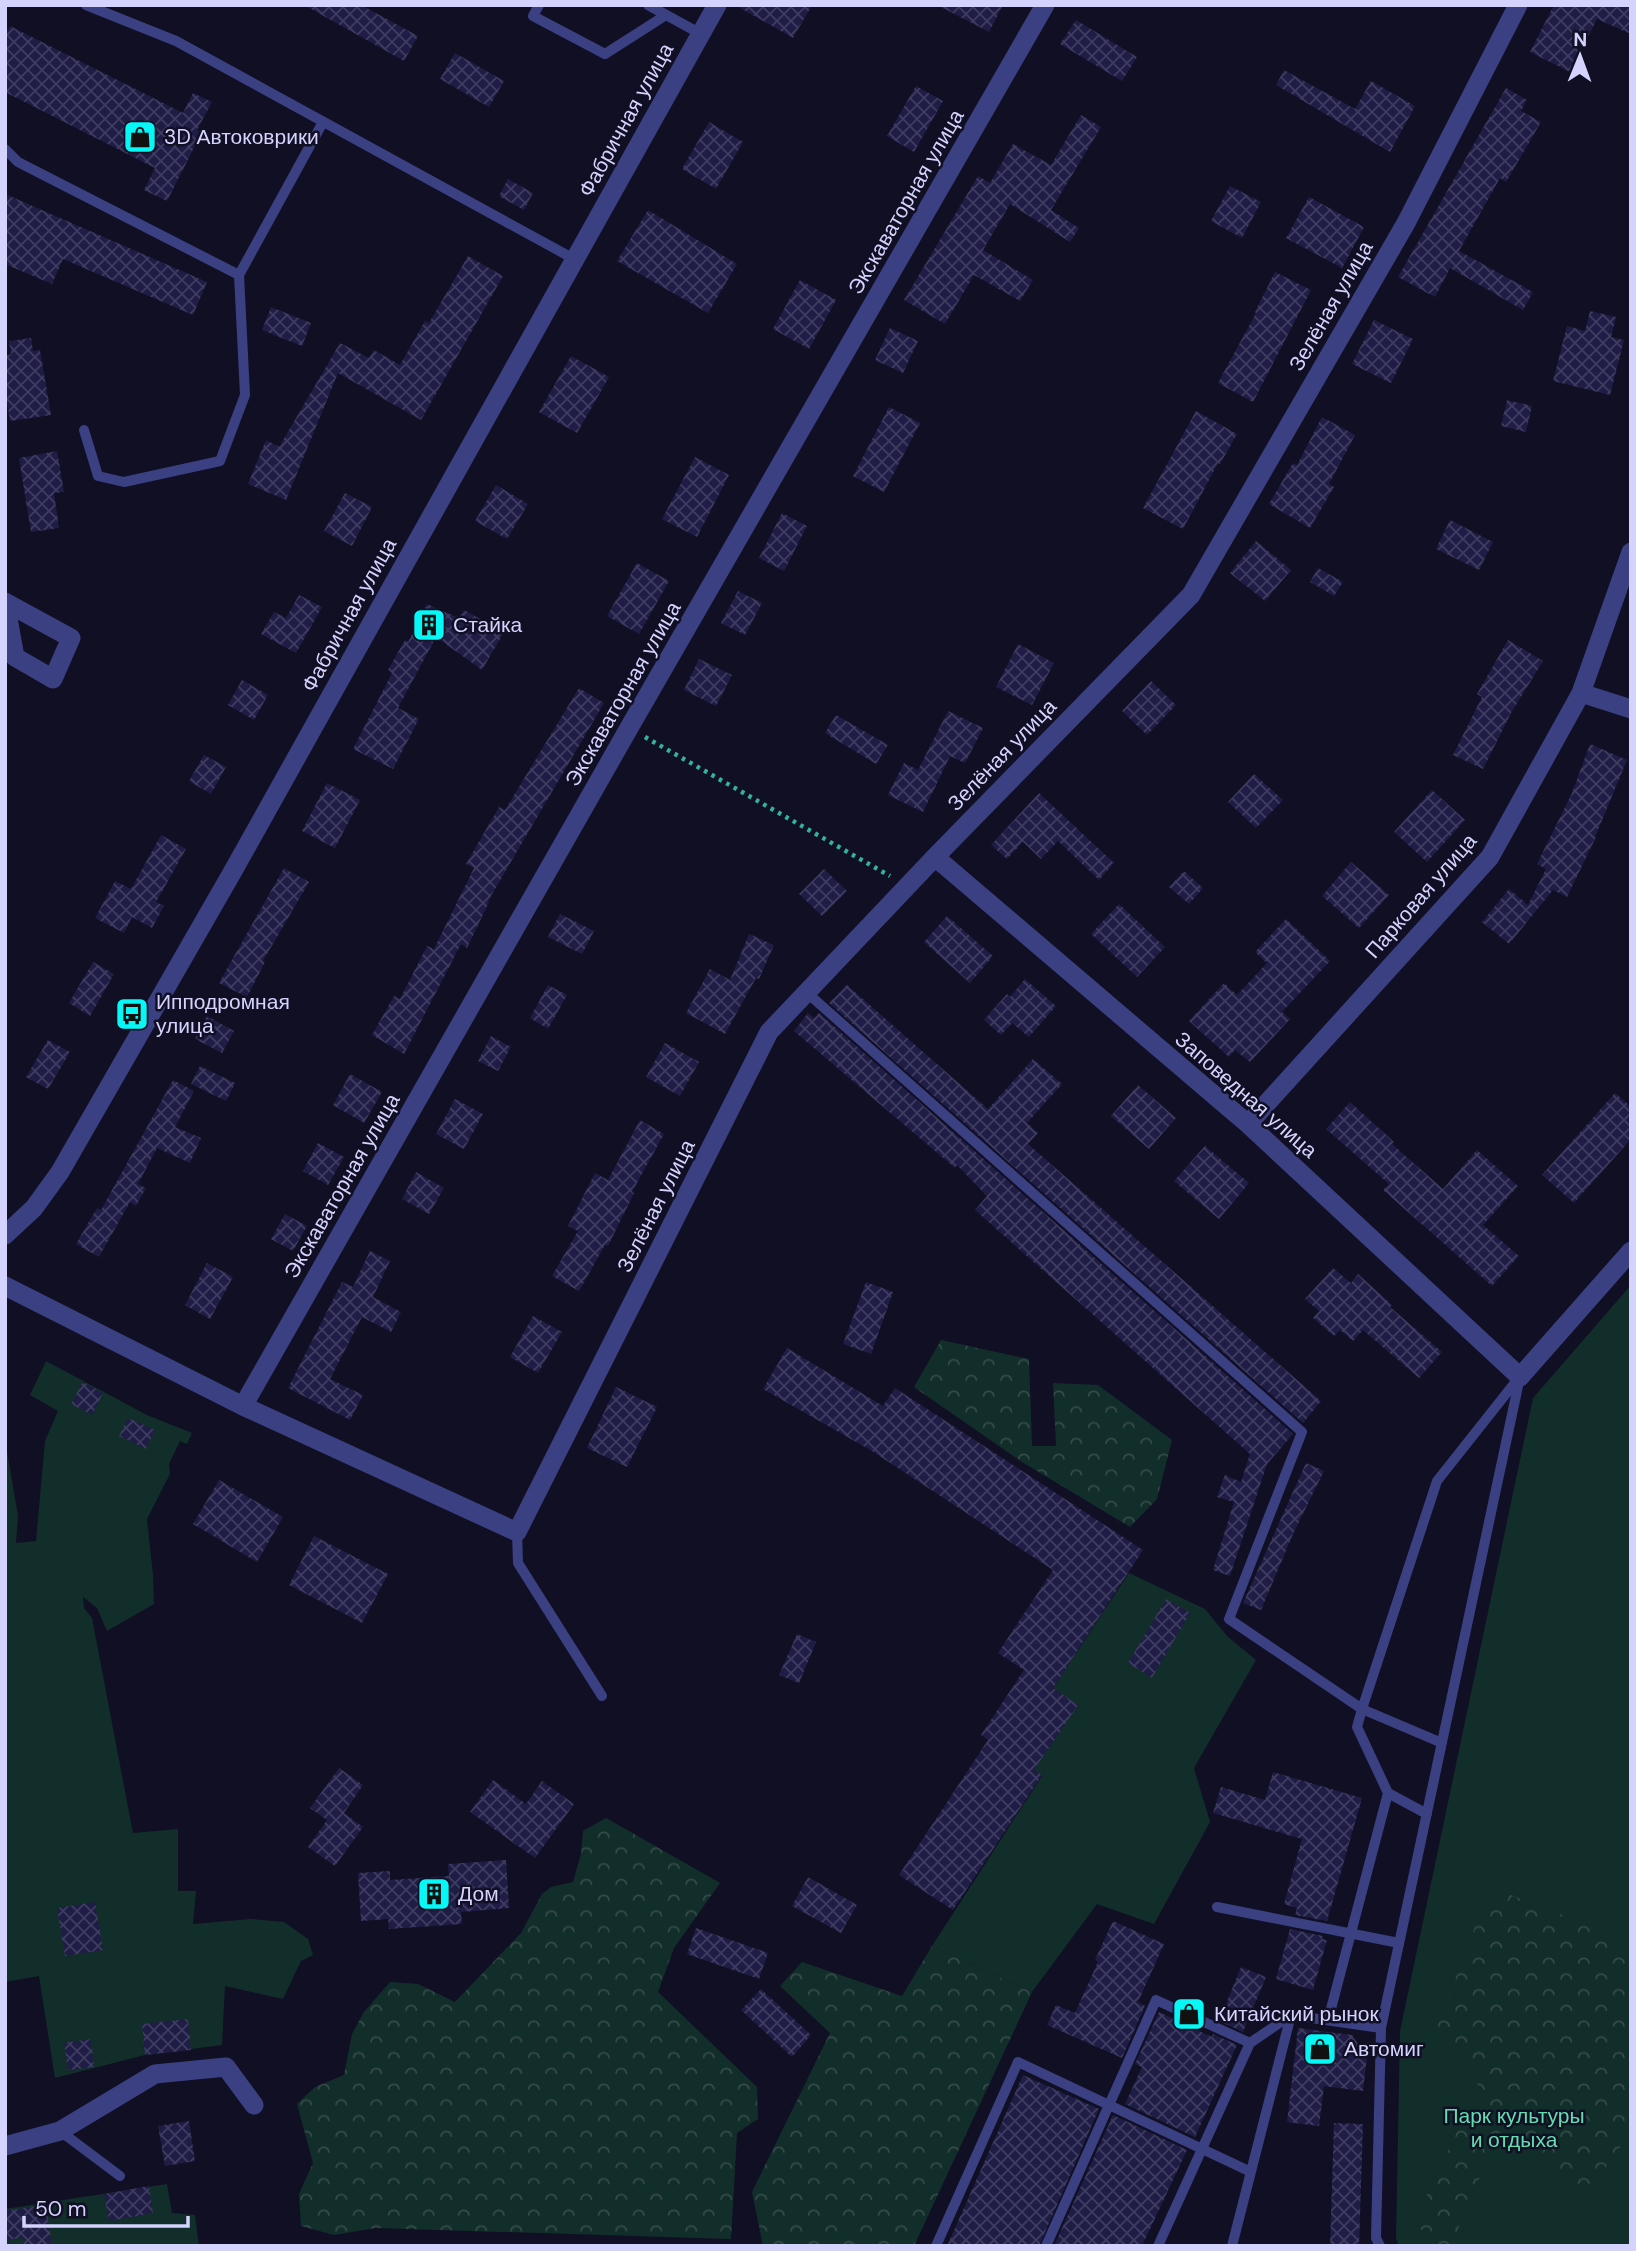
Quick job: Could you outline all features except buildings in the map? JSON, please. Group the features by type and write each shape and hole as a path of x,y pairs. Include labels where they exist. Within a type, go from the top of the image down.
{"street":[{"name":"Фабричная улица","path":"5,1235 34,1208 60,1172 233,871 717,5"},
{"name":"Экскаваторная улица","path":"243,1406 1045,5"},
{"name":"Зелёная улица","path":"517,1532 769,1032 934,857 1191,595 1406,223 1518,5"},
{"name":"Парковая улица","path":"1248,1124 1490,856 1581,693 1631,552"},
{"path":"1581,693 1631,709"},
{"name":"Заповедная улица","path":"934,857 1248,1124 1520,1377"},
{"path":"1520,1377 1631,1251"},
{"path":"5,1286 243,1406 517,1532"},
{"path":"5,2147 60,2130 155,2074 226,2067 254,2105"}],"lane":[{"path":"86,5 176,41 574,259"},
{"path":"539,5 533,16 605,54 666,15"},
{"path":"648,5 701,34"},
{"path":"84,430 98,476 124,482 220,461 244,395 239,275 323,122"},
{"path":"5,149 18,162 239,275"},
{"path":"805,991 1302,1432 1229,1619 1362,1709 1442,1742"},
{"path":"1427,1814 1388,1793 1357,1727 1437,1481 1520,1377"},
{"path":"1380,2246 1377,2238 1381,2028 1520,1377"},
{"path":"517,1532 518,1563 602,1696"},
{"path":"1328,2020 1388,1793"},
{"path":"1217,1907 1399,1943"},
{"path":"1046,2246 1156,2000 1250,2043"},
{"path":"1158,2246 1250,2043 1291,2015 1381,2028"},
{"path":"1232,2246 1291,2015"},
{"path":"936,2246 1018,2062 1251,2172"},
{"path":"60,2130 120,2176"}],"path":[{"path":"629,728 908,886"}],"green space":[{"name":"Парк культуры и отдыха","path":"1631,1285 1631,2246 1399,2246 1396,2239 1400,2031 1533,1398"},
{"path":"941,1340 1029,1359 1032,1446 1056,1446 1053,1383 1098,1385 1172,1440 1157,1499 1130,1527 1022,1462 914,1387"},
{"path":"46,1361 147,1415 192,1433 187,1444 180,1441 169,1464 170,1474 147,1519 154,1604 107,1631 97,1608 83,1597 84,1608 92,1618 133,1833 178,1829 178,1891 196,1891 193,1924 251,1919 284,1922 308,1939 313,1955 301,1961 283,1999 225,1986 222,2045 145,2055 55,2078 39,1976 5,1982 5,1439 18,1516 16,1543 36,1541 45,1441 58,1411 30,1395"},
{"path":"1129,1573 1205,1609 1227,1636 1256,1660 1194,1768 1210,1822 1154,1924 1097,1904 1032,1992 932,1946 1042,1776 1034,1770 1077,1705 1053,1688"},
{"path":"606,1818 720,1883 674,1948 658,1992 757,2087 758,2119 737,2133 731,2239 376,2228 334,2235 301,2226 299,2194 313,2163 297,2104 315,2087 344,2075 352,2034 364,2012 390,1982 418,1984 455,2002 521,1933 542,1894 551,1887 573,1882 581,1854 583,1831"},
{"path":"1490,1887 1625,1939 1631,1963 1631,2132 1581,2202 1499,2132 1456,2234 1469,2246 1429,2246 1416,2218 1479,2086 1436,2030"},
{"path":"932,1946 1032,1992 914,2246 763,2246 752,2192 830,2033 780,1986 802,1962 902,1996"},
{"path":"167,2184 172,2213 195,2215 199,2246 5,2246 5,2209"}],"place":[{"name":"3D Автоковрики","path":"140,137"},
{"name":"Стайка","path":"429,625"},
{"name":"Ипподромная улица","path":"132,1014"},
{"name":"Дом","path":"434,1894"},
{"name":"Китайский рынок","path":"1189,2014"},
{"name":"Автомиг","path":"1320,2049"}]}
